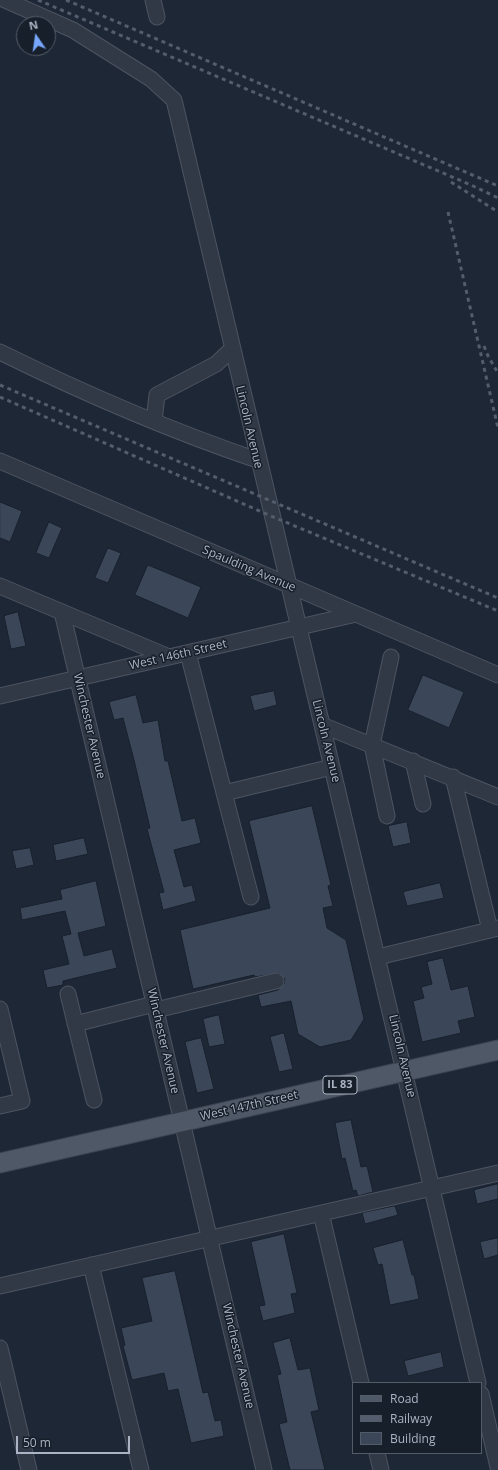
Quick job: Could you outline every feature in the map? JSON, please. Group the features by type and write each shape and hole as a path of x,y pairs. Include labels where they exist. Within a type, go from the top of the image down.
{"main road":[{"name":"West 147th Street","path":"0,1164 182,1121 498,1050"}],"street":[{"name":"Lincoln Avenue","path":"5,0 73,30 151,80 174,100 256,460 378,957 478,1382"},
{"path":"153,0 157,17"},
{"path":"154,421 158,394 216,364 231,350"},
{"path":"0,352 154,421 256,460"},
{"name":"Spaulding Avenue","path":"0,461 498,675"},
{"path":"0,586 169,657"},
{"name":"Winchester Avenue","path":"62,612 264,1470"},
{"name":"West 146th Street","path":"0,696 356,614"},
{"path":"188,653 251,897"},
{"path":"387,816 372,745 391,657"},
{"path":"322,725 453,777 498,797"},
{"path":"413,761 423,804"},
{"path":"224,793 332,767"},
{"path":"378,957 494,929 453,777"},
{"path":"75,1024 276,981"},
{"path":"68,994 94,1100"},
{"path":"0,1009 22,1101 0,1106"},
{"path":"0,1286 498,1173"},
{"path":"321,1213 361,1382"},
{"path":"91,1265 141,1470"},
{"path":"0,1348 28,1470"},
{"path":"482,1398 498,1467"},
{"path":"377,1454 381,1470"}],"building":[{"path":"0,502 22,511 10,542 0,538"},
{"path":"49,522 62,528 49,558 36,553"},
{"path":"108,548 121,553 108,583 95,578"},
{"path":"148,565 201,587 188,618 135,595"},
{"path":"18,612 26,646 11,649 4,616"},
{"path":"423,675 464,692 449,728 408,710"},
{"path":"274,691 277,705 254,711 250,696"},
{"path":"136,695 143,723 158,720 165,761 168,761 182,821 195,818 201,843 174,850 184,887 192,885 196,901 163,910 159,893 164,892 147,829 150,828 134,760 123,718 114,720 109,702"},
{"path":"312,806 331,885 328,886 333,906 323,908 327,928 346,940 364,1019 351,1040 320,1047 298,1034 291,1001 261,1007 258,995 278,990 284,984 285,979 279,973 255,977 254,975 193,989 180,930 270,908 249,821"},
{"path":"407,822 411,843 393,847 388,826"},
{"path":"84,838 88,854 56,861 53,845"},
{"path":"30,848 34,865 16,869 12,851"},
{"path":"96,881 106,926 78,933 84,956 112,949 117,968 63,981 63,985 47,988 43,970 69,964 62,936 71,934 65,911 22,920 20,908 62,899 60,890"},
{"path":"440,883 444,898 407,906 403,892"},
{"path":"443,958 451,990 468,986 475,1017 458,1021 461,1033 422,1042 413,1001 424,998 421,987 432,984 427,962"},
{"path":"219,1015 225,1044 209,1047 203,1019"},
{"path":"284,1033 293,1069 279,1072 270,1037"},
{"path":"201,1038 214,1089 197,1093 185,1042"},
{"path":"351,1120 361,1167 367,1166 373,1192 358,1196 356,1190 353,1191 345,1158 342,1159 335,1123"},
{"path":"498,1184 498,1199 477,1204 474,1190"},
{"path":"395,1206 398,1215 365,1224 362,1213"},
{"path":"284,1234 297,1293 291,1294 295,1313 263,1321 259,1306 265,1305 251,1242"},
{"path":"498,1238 498,1255 484,1259 480,1242"},
{"path":"403,1240 412,1275 414,1275 419,1299 390,1305 382,1264 378,1265 373,1248"},
{"path":"175,1271 203,1393 208,1392 215,1421 221,1420 224,1436 191,1443 178,1389 168,1391 164,1373 132,1380 123,1346 125,1345 121,1328 152,1321 142,1278"},
{"path":"290,1338 298,1370 310,1368 319,1410 311,1412 325,1470 290,1470 279,1424 287,1422 277,1375 281,1374 273,1343"},
{"path":"441,1352 444,1367 408,1376 404,1361"}],"railway":[{"path":"38,0 471,185 498,198"},
{"path":"66,0 498,186"},
{"path":"451,182 498,212"},
{"path":"448,212 498,428"},
{"path":"484,346 498,373"},
{"path":"0,385 498,598"},
{"path":"0,397 271,516 498,611"}]}
